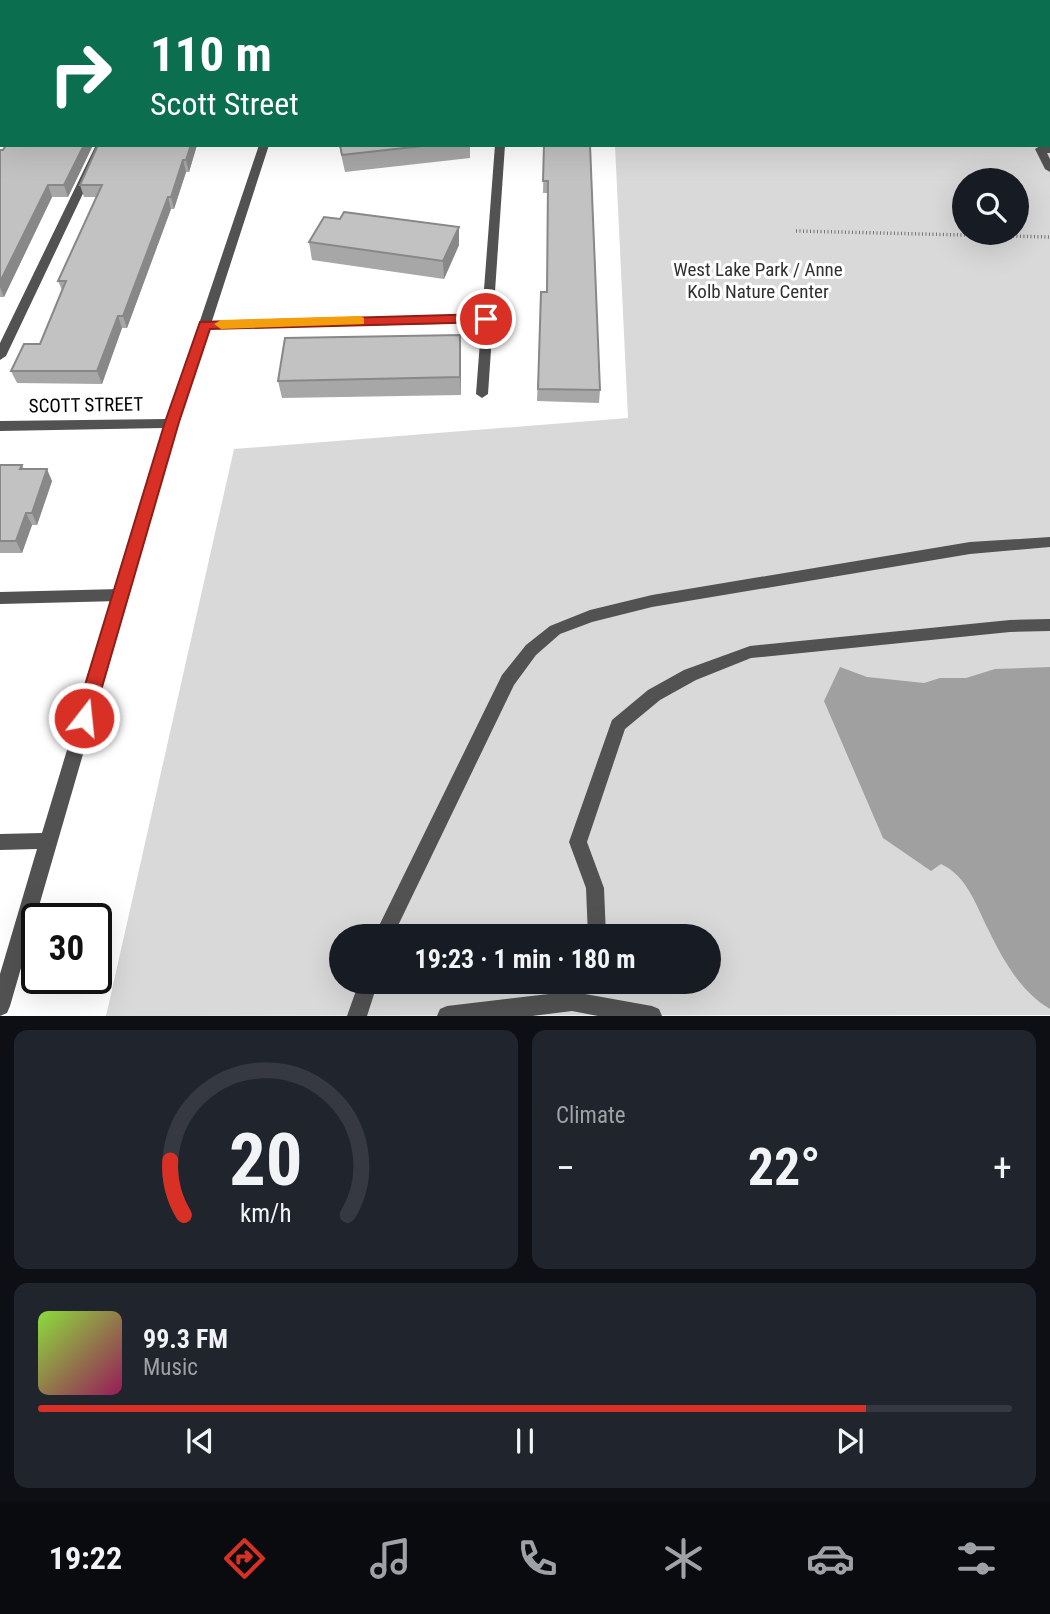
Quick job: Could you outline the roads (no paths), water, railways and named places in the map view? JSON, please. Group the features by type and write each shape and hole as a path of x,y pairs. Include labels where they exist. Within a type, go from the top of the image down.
{"street":[{"path":"0,356 100,147"},
{"path":"0,1006 172,422 263,147"},
{"path":"482,394 500,147"},
{"path":"1050,150 1040,149 1050,169"},
{"path":"205,325 486,319"},
{"name":"SCOTT STREET","path":"0,426 172,422"},
{"path":"389,924 508,680 531,650 555,630 590,616 652,601 970,548 1050,542"},
{"path":"0,598 120,595"},
{"path":"596,924 595,888 578,842 618,725 654,695 691,675 750,652 1010,626 1050,625"},
{"path":"0,842 48,841"},
{"path":"357,1016 364,994"},
{"path":"572,1001 575,994"},
{"path":"447,1016 572,1001 652,1016"}],"park label":[{"name":"West Lake Park / Anne Kolb Nature Center","path":"758,280"}]}
